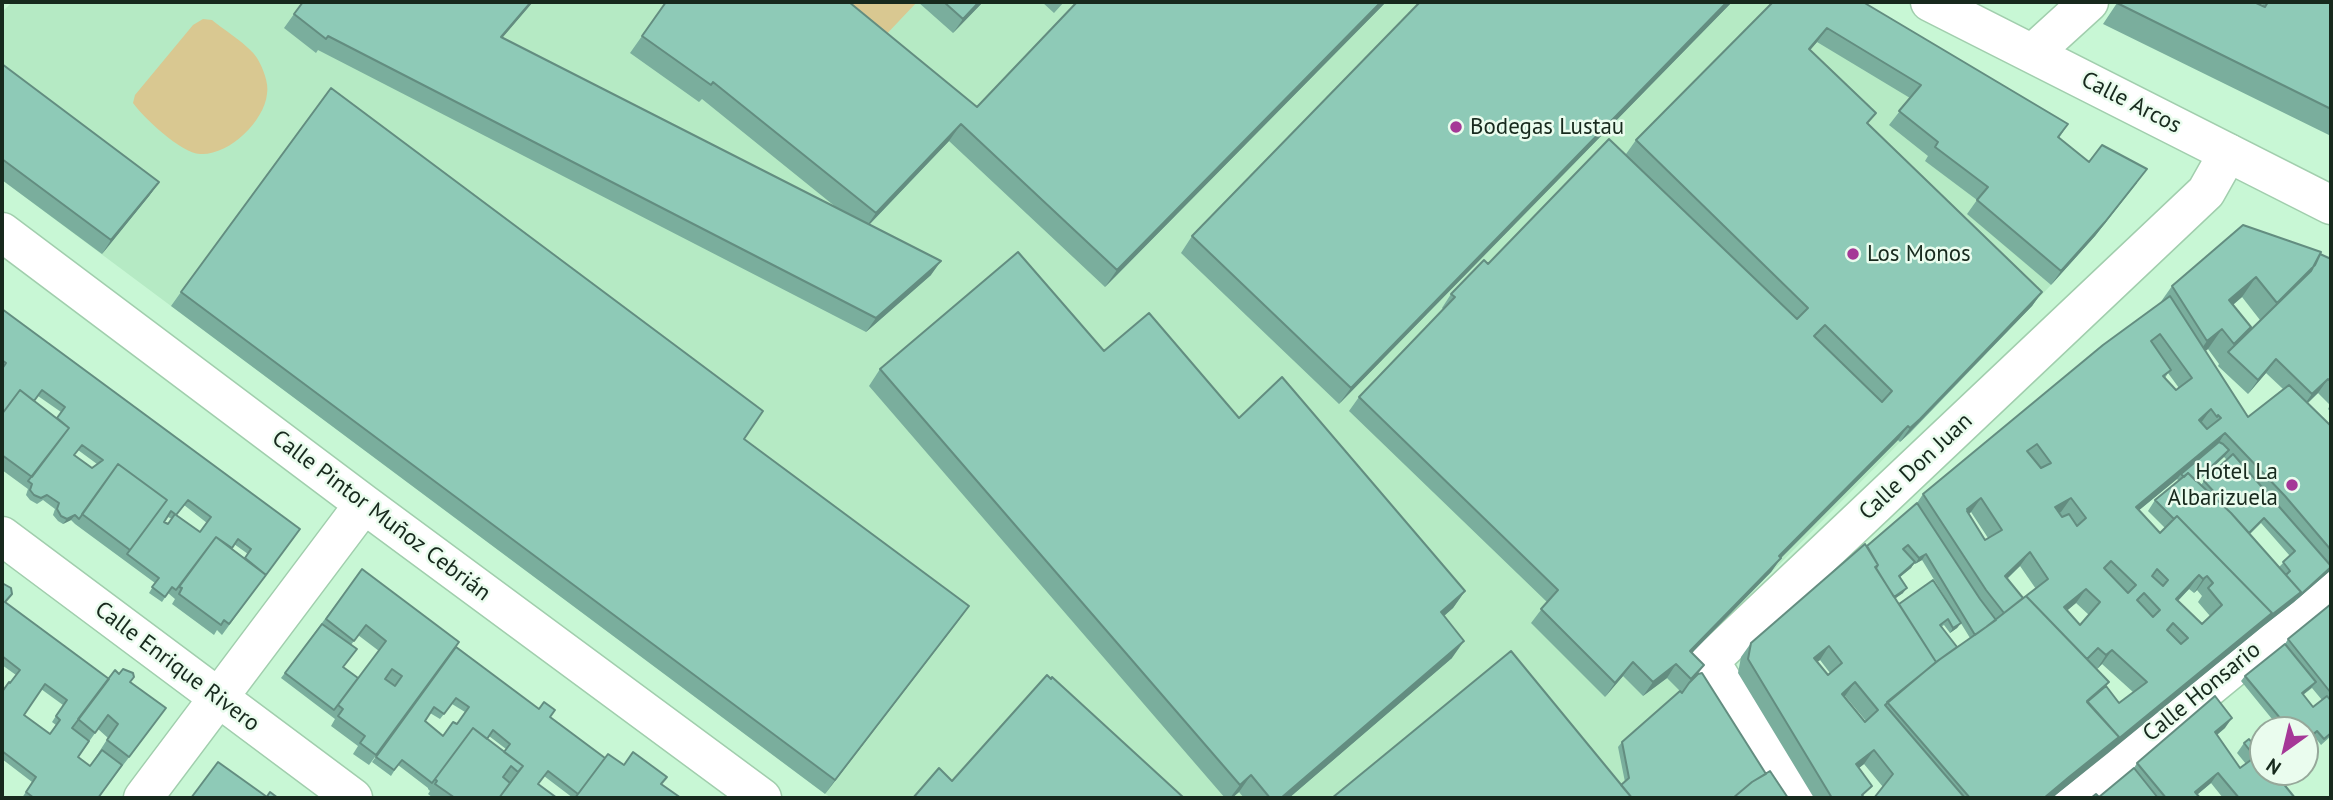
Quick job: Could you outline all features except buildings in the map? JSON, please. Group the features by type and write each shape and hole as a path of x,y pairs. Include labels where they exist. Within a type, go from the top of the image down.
{"street":[{"name":"Calle Arcos","path":"1930,2 2331,205"},
{"path":"2033,53 2089,2"},
{"name":"Calle Don Juan","path":"1794,798 1710,661 2206,192 2228,153"},
{"name":"Calle Pintor Muñoz Cebrián","path":"2,232 762,798"},
{"path":"143,798 364,504"},
{"name":"Calle Enrique Rivero","path":"2,536 353,798"},
{"name":"Calle Honsario","path":"2074,798 2331,587"}],"shaded area":[{"path":"12,2 1830,2 2043,128 1968,214 2051,285 1680,665 1695,679 1625,784 1571,798 831,798 2,180 2,12"},
{"path":"826,2 917,2 881,40"},
{"path":"203,19 212,20 254,53 263,71 267,90 259,115 243,135 222,149 200,154 173,141 133,103 135,95 193,25"}],"place":[{"name":"Bodegas Lustau","path":"1456,127"},
{"name":"Los Monos","path":"1853,254"},
{"name":"Hotel La Albarizuela","path":"2292,485"}]}
